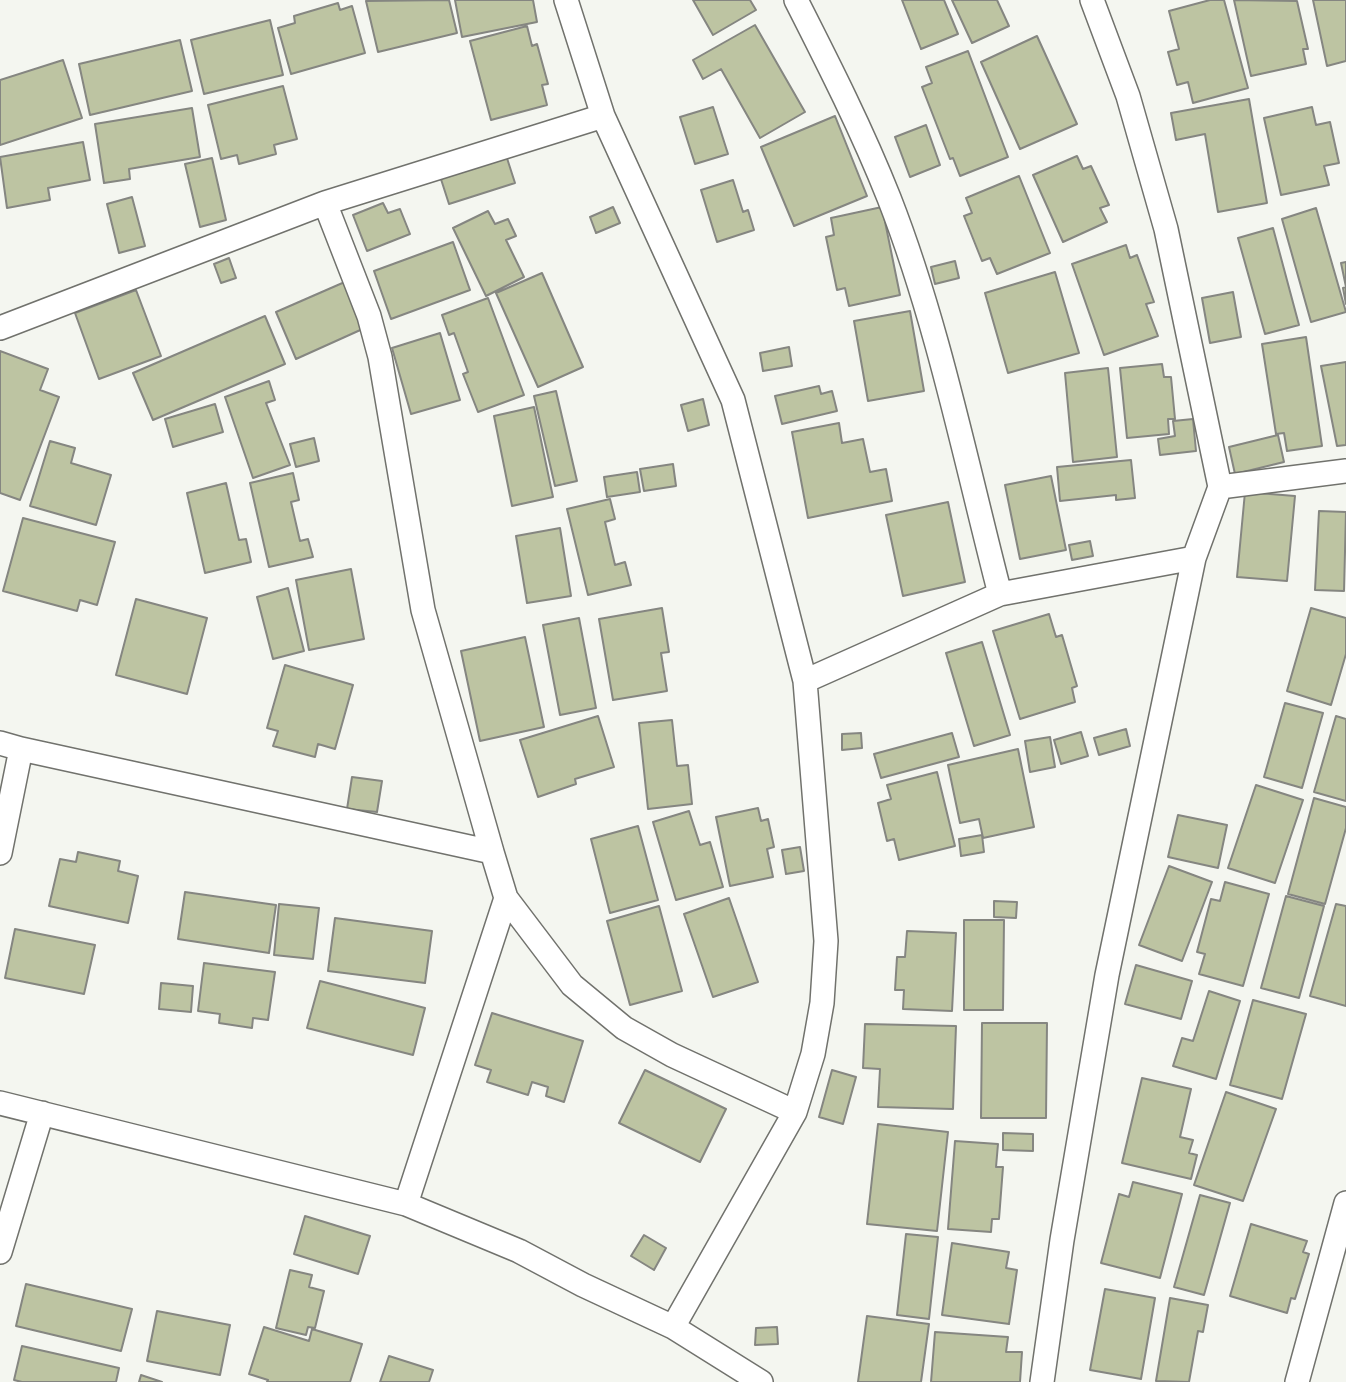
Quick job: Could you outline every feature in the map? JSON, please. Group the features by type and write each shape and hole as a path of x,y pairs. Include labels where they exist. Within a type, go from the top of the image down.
{"street":[{"path":"566,0 603,116 733,400 805,681 826,940 822,1003 813,1054 795,1112 673,1327"},
{"path":"796,0 854,115 889,199 924,300 1000,594"},
{"path":"1042,1382 1062,1240 1107,975 1194,558 1220,487 1166,229 1128,96 1092,0"},
{"path":"0,328 325,203 603,116"},
{"path":"325,203 369,316 423,610 506,898 572,985 624,1028 672,1055 795,1112"},
{"path":"1220,487 1346,471"},
{"path":"805,681 1000,594 1194,558"},
{"path":"0,853 10,746 492,852"},
{"path":"406,1204 506,898"},
{"path":"0,1103 406,1204 519,1251 673,1327 761,1382"},
{"path":"0,1252 42,1113"},
{"path":"1297,1382 1346,1203"}],"building":[{"path":"449,0 457,33 378,52 366,1"},
{"path":"455,0 533,0 537,22 462,37"},
{"path":"693,0 750,0 756,10 713,35"},
{"path":"902,0 944,0 958,34 921,49"},
{"path":"952,0 997,0 1009,26 972,43"},
{"path":"1210,0 1224,0 1248,88 1193,103 1188,82 1177,85 1168,52 1179,49 1169,11"},
{"path":"1234,0 1297,1 1308,49 1303,49 1306,64 1251,76"},
{"path":"1313,0 1346,0 1346,61 1327,66"},
{"path":"338,3 340,10 352,6 365,53 291,74 278,28 295,23 294,16"},
{"path":"270,20 283,75 204,94 191,40"},
{"path":"755,25 805,112 760,138 721,69 703,79 693,60"},
{"path":"527,26 532,46 537,44 548,84 542,85 547,105 491,120 470,41"},
{"path":"1037,36 1077,124 1020,149 981,62"},
{"path":"180,40 192,91 90,115 79,64"},
{"path":"968,51 1008,157 960,176 953,158 950,159 922,87 932,83 926,67"},
{"path":"63,60 82,118 0,145 0,80"},
{"path":"283,86 297,139 274,145 276,154 239,164 237,155 221,159 208,105"},
{"path":"1249,99 1267,203 1218,212 1205,134 1176,140 1171,113"},
{"path":"713,107 728,154 695,164 680,117"},
{"path":"1312,107 1316,125 1330,122 1339,163 1324,166 1329,185 1281,195 1264,118"},
{"path":"192,108 200,157 129,169 130,179 104,183 95,124"},
{"path":"835,116 867,196 794,226 761,147"},
{"path":"926,125 940,165 910,177 895,137"},
{"path":"83,142 90,180 48,188 50,200 7,208 0,157"},
{"path":"505,152 515,183 449,204 439,173"},
{"path":"1077,156 1083,169 1091,166 1109,205 1100,208 1107,222 1063,242 1033,175"},
{"path":"212,158 226,220 200,227 185,164"},
{"path":"1019,176 1050,253 997,274 990,258 982,261 964,216 972,213 966,198"},
{"path":"733,180 743,212 748,210 754,230 717,242 701,190"},
{"path":"132,197 145,246 119,253 107,204"},
{"path":"383,203 388,213 400,209 410,234 367,251 353,215"},
{"path":"613,207 620,223 596,233 590,217"},
{"path":"882,207 900,295 849,306 845,288 837,290 826,237 834,235 831,218"},
{"path":"1316,208 1346,312 1311,322 1282,219"},
{"path":"488,211 495,224 508,219 516,236 506,240 524,277 486,296 453,228"},
{"path":"1273,228 1299,325 1265,334 1238,238"},
{"path":"453,242 470,290 391,319 374,271"},
{"path":"1126,245 1130,258 1137,255 1154,302 1146,304 1158,336 1104,355 1072,264"},
{"path":"229,258 236,278 221,283 214,264"},
{"path":"955,261 959,278 935,284 931,267"},
{"path":"1346,262 1346,287 1341,263"},
{"path":"1055,272 1079,353 1008,373 985,293"},
{"path":"542,273 583,367 538,387 496,293"},
{"path":"347,281 367,327 296,359 276,312"},
{"path":"136,290 161,356 99,379 75,313"},
{"path":"1233,292 1241,337 1210,343 1202,298"},
{"path":"488,298 524,395 478,412 463,374 468,372 454,333 449,335 442,315"},
{"path":"910,311 924,391 868,401 854,321"},
{"path":"265,316 285,364 153,420 133,373"},
{"path":"440,333 460,400 411,414 392,348"},
{"path":"1306,337 1322,446 1287,451 1284,433 1276,434 1262,344"},
{"path":"789,347 792,366 763,371 760,353"},
{"path":"0,351 48,369 40,390 59,397 20,500 0,493"},
{"path":"1346,362 1346,445 1337,446 1321,366"},
{"path":"1162,364 1164,377 1171,377 1175,419 1168,419 1169,434 1127,438 1120,368"},
{"path":"1108,368 1117,457 1073,462 1065,373"},
{"path":"269,381 275,400 266,403 290,465 253,478 225,397"},
{"path":"819,386 821,394 832,391 837,411 782,424 775,396"},
{"path":"556,391 577,481 555,486 534,396"},
{"path":"703,399 709,425 688,431 681,405"},
{"path":"215,404 223,432 173,447 165,419"},
{"path":"534,407 553,497 512,506 494,416"},
{"path":"1193,419 1196,451 1160,455 1158,439 1175,436 1173,421"},
{"path":"839,423 842,443 863,439 870,472 886,469 892,501 808,518 792,432"},
{"path":"1278,435 1284,462 1235,474 1229,447"},
{"path":"314,438 319,461 296,467 290,444"},
{"path":"50,441 75,448 71,463 111,475 96,525 30,506"},
{"path":"1131,460 1135,498 1116,500 1116,495 1060,501 1057,467"},
{"path":"673,464 676,486 644,491 640,469"},
{"path":"637,472 640,492 607,497 604,477"},
{"path":"293,473 299,500 291,502 300,541 308,539 313,557 269,567 250,483"},
{"path":"1051,476 1066,550 1020,559 1005,485"},
{"path":"226,483 239,540 246,539 251,562 205,573 187,493"},
{"path":"1245,492 1295,496 1287,581 1237,577"},
{"path":"610,499 615,519 605,522 615,565 625,562 631,585 588,595 567,509"},
{"path":"948,502 965,582 903,596 886,515"},
{"path":"1319,511 1346,512 1344,591 1315,590"},
{"path":"23,518 115,542 97,605 80,600 77,611 3,591"},
{"path":"560,528 571,596 527,603 516,536"},
{"path":"1090,541 1093,556 1072,560 1069,545"},
{"path":"351,569 364,639 309,650 296,580"},
{"path":"288,588 304,651 273,659 257,597"},
{"path":"136,599 207,618 187,694 116,675"},
{"path":"662,608 669,652 661,653 667,691 613,700 599,619"},
{"path":"1311,608 1346,618 1346,654 1331,705 1287,691"},
{"path":"1049,614 1056,637 1062,635 1077,686 1072,688 1075,702 1020,719 993,631"},
{"path":"579,618 596,708 560,715 543,625"},
{"path":"525,637 544,727 480,741 461,651"},
{"path":"982,642 1010,735 974,746 946,653"},
{"path":"285,665 353,685 335,749 318,744 315,757 273,746 278,731 267,728"},
{"path":"1285,703 1323,713 1302,788 1264,777"},
{"path":"598,716 614,767 575,779 576,784 538,797 520,740"},
{"path":"1336,716 1346,719 1346,801 1314,792"},
{"path":"672,720 677,766 688,765 692,804 648,809 639,723"},
{"path":"1126,729 1130,746 1099,755 1094,738"},
{"path":"1081,732 1088,756 1061,764 1054,740"},
{"path":"861,733 862,748 842,750 842,734"},
{"path":"952,733 959,757 881,778 874,754"},
{"path":"1050,737 1055,767 1030,772 1025,741"},
{"path":"1018,749 1034,827 983,838 979,819 960,823 948,765"},
{"path":"937,772 955,846 899,860 894,839 887,841 878,803 891,799 887,785"},
{"path":"352,777 382,781 377,812 347,809"},
{"path":"1256,785 1303,800 1275,883 1228,868"},
{"path":"1314,798 1346,807 1346,828 1325,904 1288,894"},
{"path":"758,808 761,821 768,819 774,847 767,849 773,877 730,886 716,817"},
{"path":"689,811 700,845 710,842 723,887 676,900 653,822"},
{"path":"1178,815 1227,825 1218,868 1168,857"},
{"path":"638,826 658,900 610,913 591,839"},
{"path":"982,835 984,852 961,856 959,839"},
{"path":"800,847 804,871 786,874 782,850"},
{"path":"78,852 120,861 118,871 138,876 128,923 49,906 60,859 76,862"},
{"path":"1169,866 1212,882 1182,961 1139,945"},
{"path":"1225,882 1269,894 1243,986 1199,974 1205,954 1197,952 1211,899 1220,901"},
{"path":"185,892 276,905 269,953 178,939"},
{"path":"1286,896 1324,906 1299,998 1261,988"},
{"path":"729,898 758,982 713,997 684,914"},
{"path":"994,901 1017,902 1016,918 994,917"},
{"path":"279,904 319,908 313,959 274,955"},
{"path":"1336,904 1346,906 1346,1006 1310,996"},
{"path":"659,906 682,991 630,1005 607,921"},
{"path":"335,918 432,931 425,983 328,971"},
{"path":"964,920 1004,920 1003,1010 964,1010"},
{"path":"15,929 95,945 84,994 5,978"},
{"path":"907,931 956,933 952,1011 903,1009 904,990 895,990 897,957 905,957"},
{"path":"204,963 275,972 268,1020 253,1018 252,1028 219,1023 220,1014 198,1011"},
{"path":"1136,965 1192,981 1181,1019 1125,1004"},
{"path":"320,981 425,1008 413,1055 307,1028"},
{"path":"161,983 193,986 191,1012 159,1009"},
{"path":"1209,991 1240,1001 1216,1079 1173,1066 1182,1038 1193,1041"},
{"path":"1253,1000 1306,1014 1282,1099 1230,1085"},
{"path":"492,1013 583,1041 564,1102 546,1096 548,1087 532,1082 528,1095 487,1082 491,1070 475,1065"},
{"path":"982,1023 1047,1023 1046,1118 981,1118"},
{"path":"865,1024 956,1026 953,1109 878,1107 880,1069 863,1068"},
{"path":"645,1070 726,1109 700,1162 619,1123"},
{"path":"832,1070 856,1077 843,1124 819,1117"},
{"path":"1142,1078 1191,1089 1180,1137 1193,1140 1189,1153 1197,1155 1191,1179 1122,1163"},
{"path":"1226,1092 1276,1109 1243,1201 1194,1185"},
{"path":"878,1124 948,1132 937,1231 867,1224"},
{"path":"1003,1133 1033,1134 1033,1151 1003,1150"},
{"path":"955,1141 998,1144 996,1167 1003,1167 999,1219 992,1219 991,1232 948,1229"},
{"path":"1133,1182 1182,1194 1160,1278 1101,1263 1119,1194 1129,1197"},
{"path":"1200,1195 1230,1203 1204,1295 1174,1287"},
{"path":"305,1216 370,1236 358,1274 294,1254"},
{"path":"1251,1224 1307,1241 1303,1252 1309,1254 1295,1299 1291,1298 1287,1313 1230,1296"},
{"path":"906,1234 938,1237 929,1319 897,1315"},
{"path":"644,1235 666,1248 654,1270 631,1256"},
{"path":"952,1243 1009,1252 1006,1268 1017,1270 1009,1324 942,1315"},
{"path":"290,1270 312,1275 309,1287 324,1291 315,1328 308,1327 306,1335 276,1328"},
{"path":"26,1284 132,1309 121,1351 16,1326"},
{"path":"1105,1289 1155,1298 1141,1379 1090,1370"},
{"path":"1170,1298 1208,1305 1203,1332 1198,1331 1189,1382 1156,1381"},
{"path":"157,1311 230,1325 220,1375 147,1361"},
{"path":"867,1316 929,1324 921,1382 858,1382"},
{"path":"264,1327 309,1341 312,1329 362,1344 350,1382 267,1382 268,1380 249,1374"},
{"path":"777,1327 778,1344 755,1345 756,1328"},
{"path":"935,1332 1008,1337 1006,1352 1022,1352 1020,1382 931,1382"},
{"path":"22,1346 119,1368 116,1382 14,1380"},
{"path":"389,1356 433,1370 429,1382 380,1382"},
{"path":"141,1375 162,1382 139,1382"}]}
